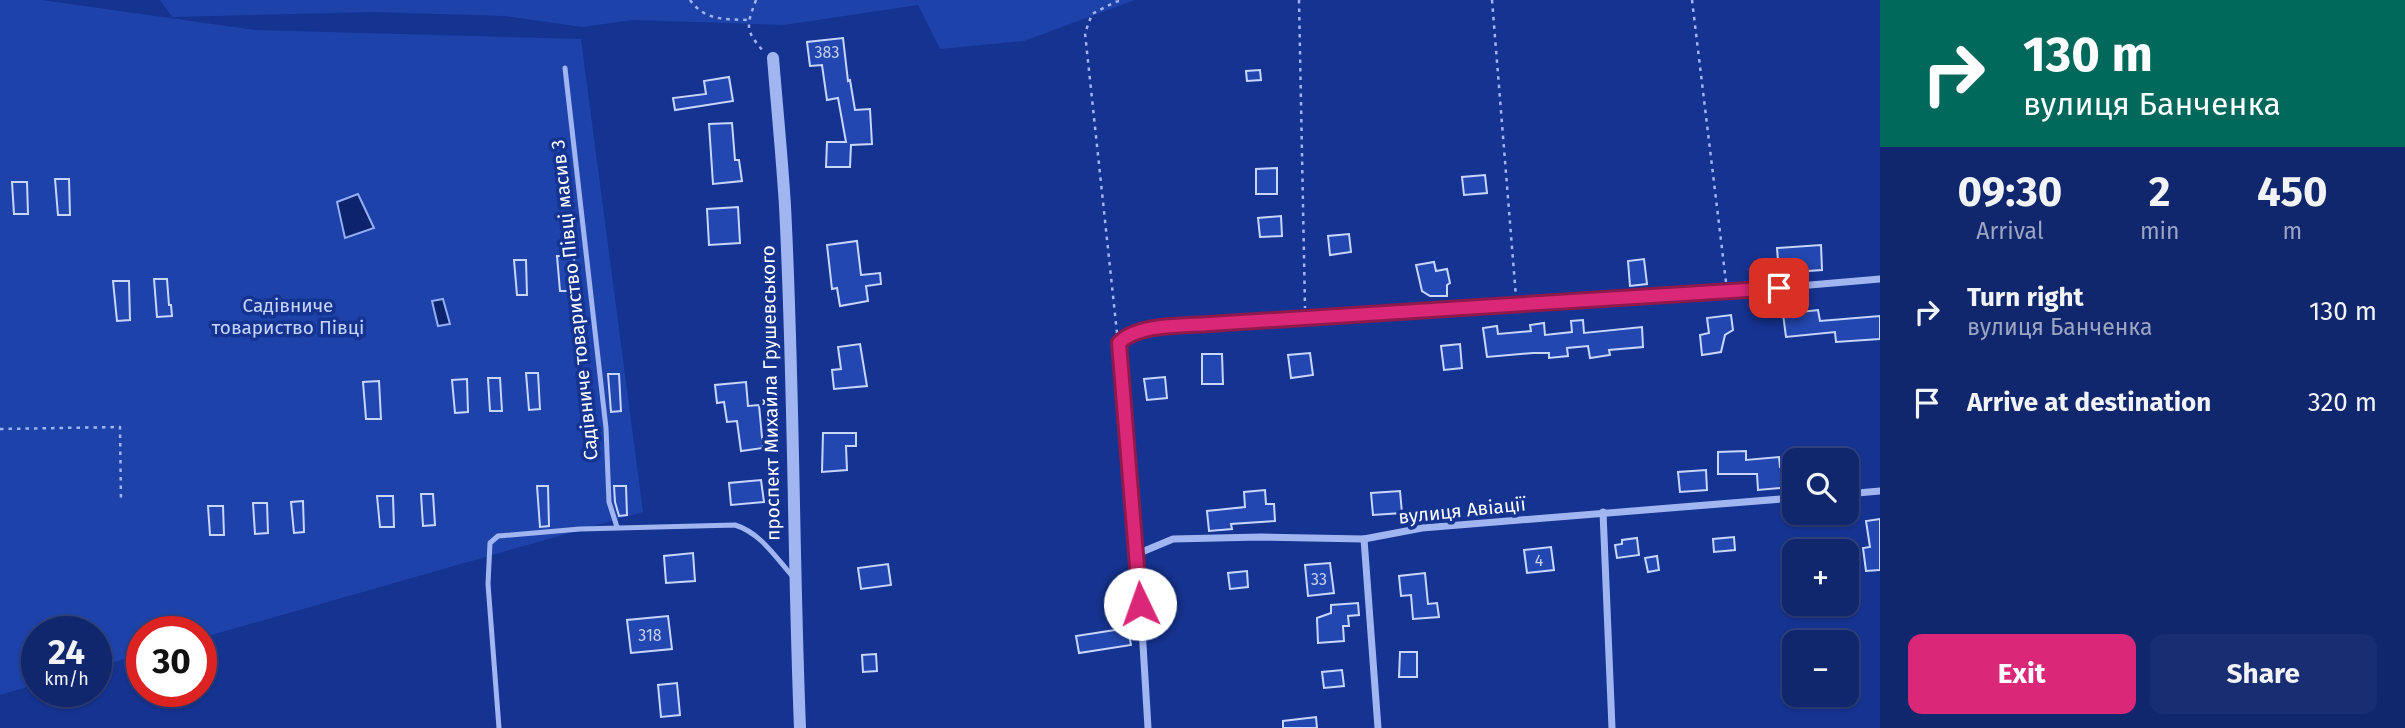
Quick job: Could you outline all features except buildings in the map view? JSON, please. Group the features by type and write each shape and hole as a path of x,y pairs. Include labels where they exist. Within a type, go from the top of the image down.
{"street":[{"name":"проспект Михайла Грушевського","path":"772,58 785,204 800,728"},
{"path":"1147,728 1137,554 1119,343 1126,336 1139,331 1306,317 1517,306 1880,279"},
{"path":"1859,493 1880,491"},
{"name":"вулиця Авіації","path":"1137,554 1172,539 1364,538 1422,528 1782,499"},
{"path":"1603,512 1612,728"},
{"path":"1364,538 1378,728"}],"lane":[{"name":"Садівниче товариство Півці масив 3","path":"565,68 606,428 610,502 617,527"},
{"path":"499,728 488,584 490,543 498,536 617,527 735,525 758,536 794,579"}],"path":[{"path":"690,0 709,18 748,20"},
{"path":"756,0 748,20 749,34 772,58"},
{"path":"1119,343 1085,33 1092,14 1124,0"},
{"path":"1299,0 1306,317"},
{"path":"1492,0 1517,306"},
{"path":"1692,0 1728,292"},
{"path":"0,429 120,427 121,502"}],"green space":[{"name":"Садівниче товариство Півці","path":"0,0 42,0 255,30 581,39 643,512 217,633 217,616 126,616 126,659 112,662 112,616 21,616 21,689 0,695"},
{"path":"160,0 1135,0 1024,41 940,49 918,5 784,25 633,20 582,27 504,16 373,12 172,17"}],"shaded area":[{"path":"358,194 374,228 345,238 337,202"},
{"path":"443,299 450,324 438,326 432,301"}],"route":[{"path":"1140,604 1136,528 1119,343 1126,336 1139,331 1209,324 1779,288"}]}
